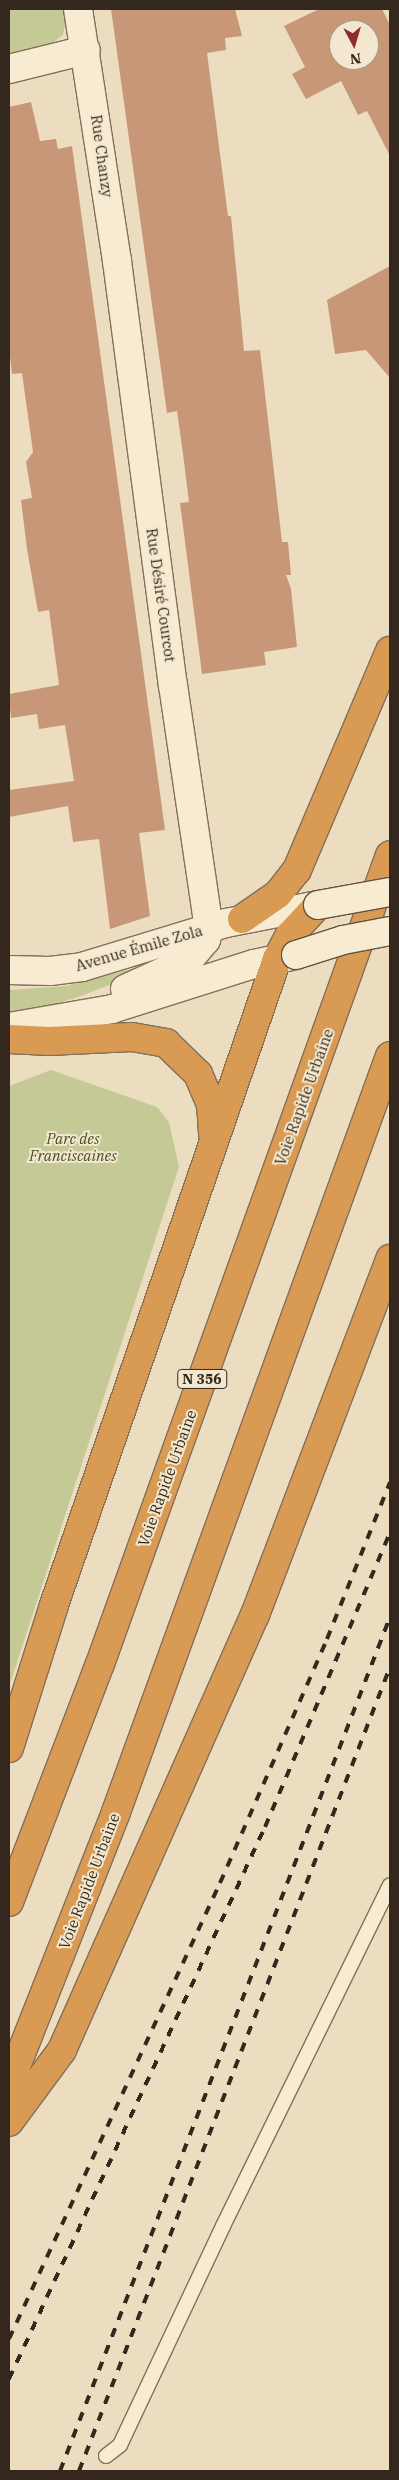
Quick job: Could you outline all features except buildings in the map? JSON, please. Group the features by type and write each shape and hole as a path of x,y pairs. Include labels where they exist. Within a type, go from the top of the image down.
{"highway":[{"path":"9,1748 213,1141 289,928 310,843 390,651"},
{"name":"Voie Rapide Urbaine","path":"9,1902 100,1664 390,855"},
{"path":"242,919 268,903 289,928"},
{"path":"289,928 318,905"},
{"path":"9,1039 49,1041 138,1037 166,1043 188,1061 207,1092 214,1122 213,1141"},
{"name":"Voie Rapide Urbaine","path":"9,2084 116,1812 390,1056"},
{"path":"9,2122 62,2050 255,1615 390,1259"}],"street":[{"name":"Rue Chanzy","path":"78,9 86,50 117,261"},
{"path":"9,70 86,50"},
{"name":"Rue Désiré Courcot","path":"117,261 172,675 209,928"},
{"path":"318,905 390,892"},
{"name":"Avenue Émile Zola","path":"9,970 50,971 82,967 242,919"},
{"name":"Avenue Émile Zola","path":"82,1016 118,992 184,963 198,951 209,928"},
{"path":"289,928 343,940 390,931"},
{"path":"289,928 390,949"},
{"name":"Avenue Émile Zola","path":"9,1027 82,1016 289,928"}],"lane":[{"path":"106,2456 120,2445 224,2224 390,1885"}],"green space":[{"path":"9,9 64,9 66,19 63,35 50,45 9,55"},
{"path":"158,962 155,967 81,996 45,1007 9,1012 9,990 66,986"},
{"name":"Parc des Franciscaines","path":"51,1070 157,1107 169,1122 179,1167 9,1687 9,1086"}],"railway":[{"path":"9,2339 220,1883 327,1639 390,1482"},
{"path":"9,2379 265,1827 390,1532"},
{"path":"60,2471 390,1617"},
{"path":"79,2471 390,1667"}]}
